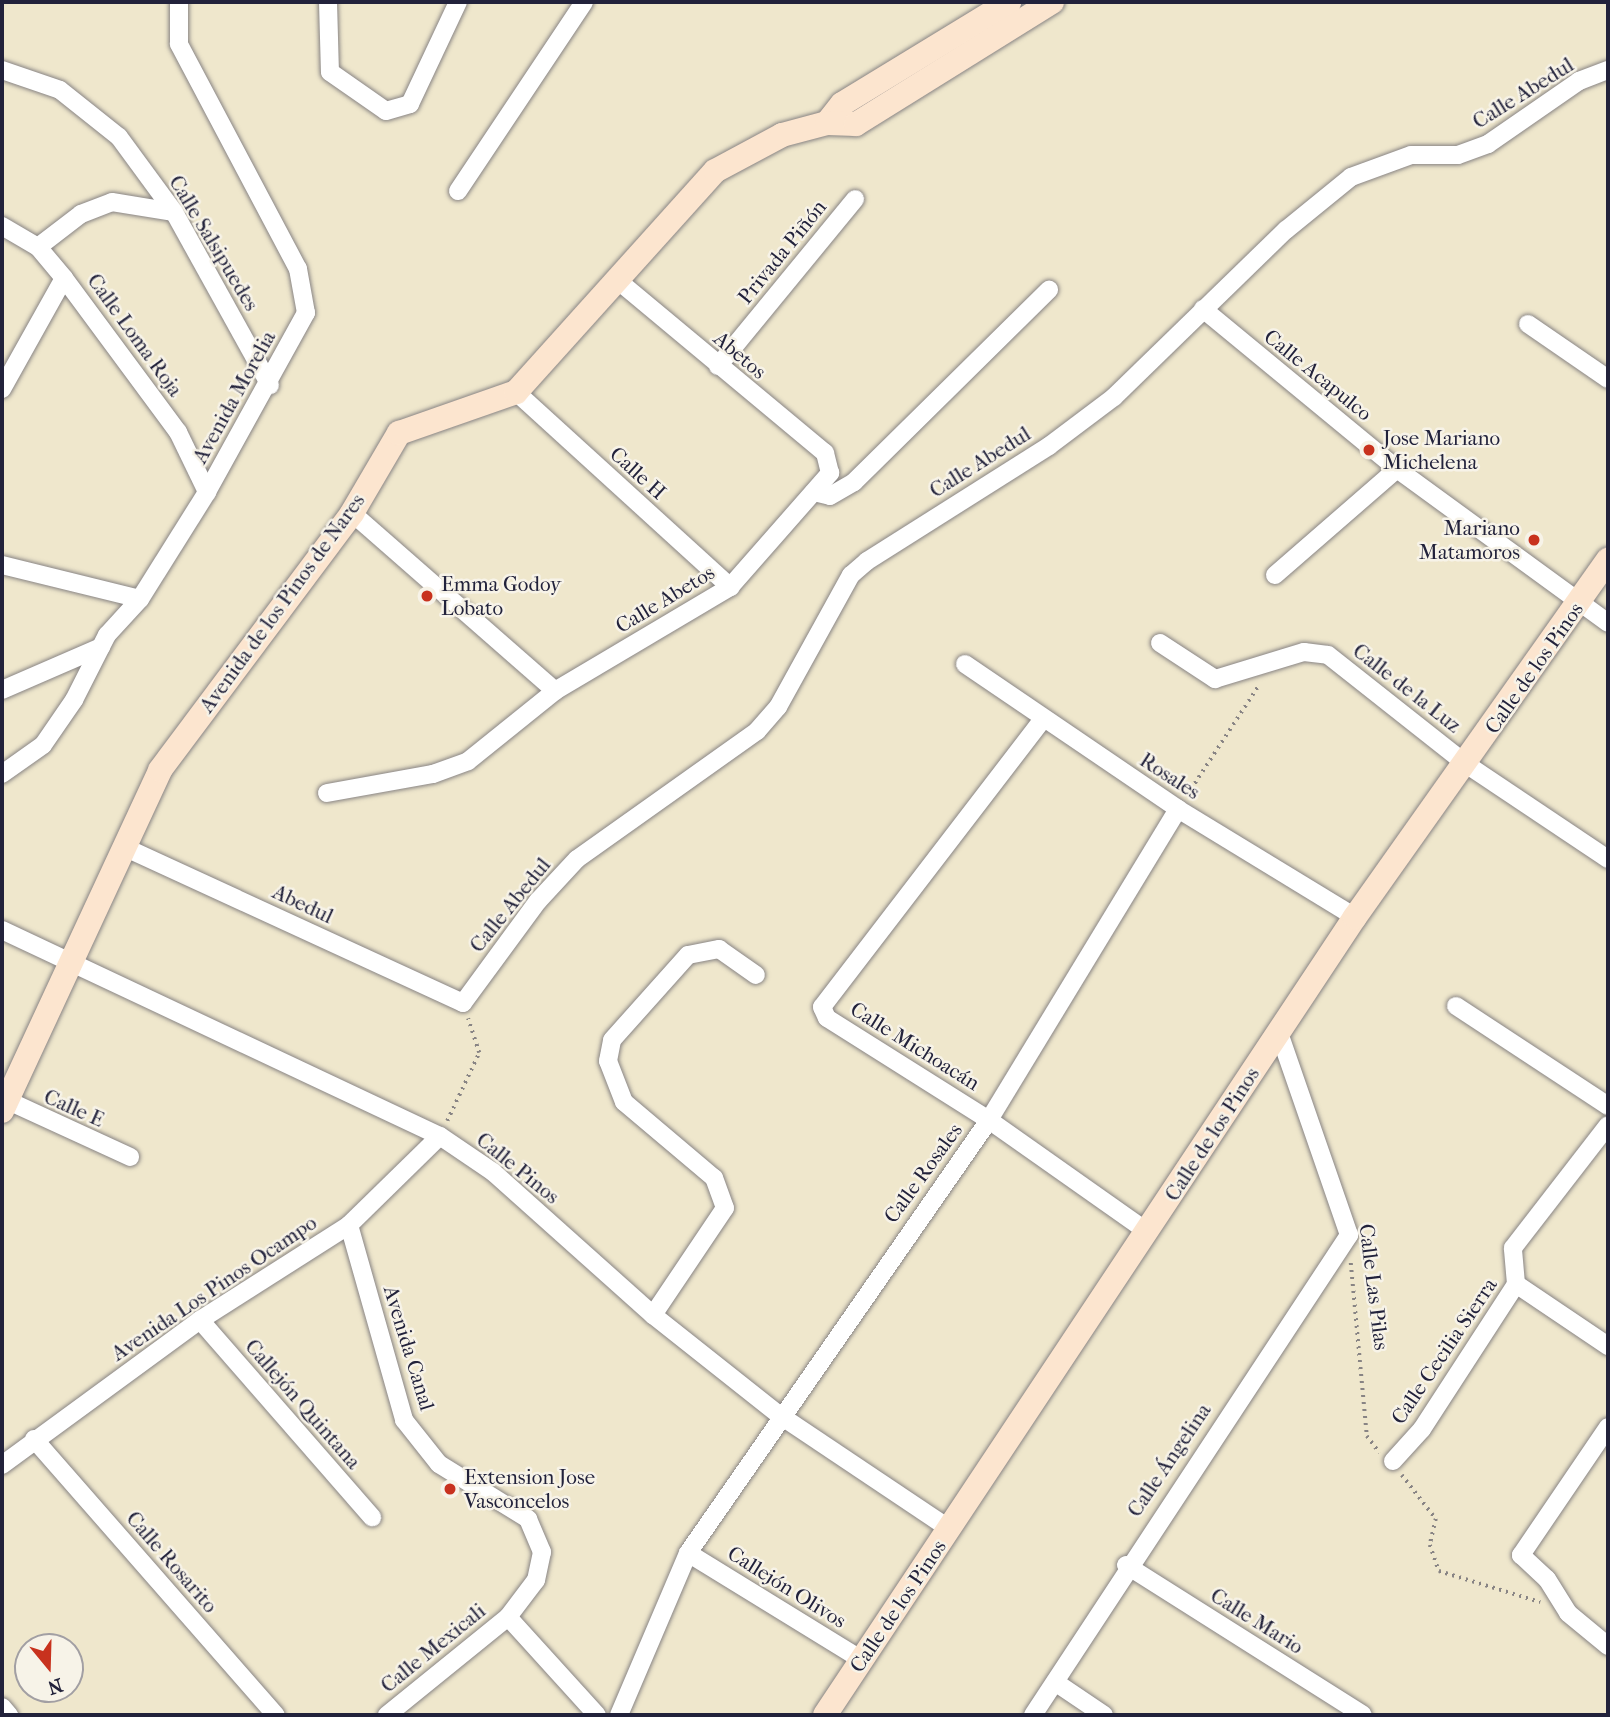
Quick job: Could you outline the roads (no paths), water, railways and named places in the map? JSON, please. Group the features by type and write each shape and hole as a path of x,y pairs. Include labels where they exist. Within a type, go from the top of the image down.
{"street":[{"name":"Avenida Morelia","path":"2,774 43,744 101,647 140,599 270,385 306,313 298,269 179,44 179,2"},
{"path":"328,2 330,72 386,111 410,104 458,2"},
{"path":"458,191 584,2"},
{"name":"Avenida de los Pinos de Nares","path":"827,123 842,104 1009,2"},
{"name":"Avenida de los Pinos de Nares","path":"4,1104 160,770 352,513 399,433 516,392 620,282 715,171 754,146 827,123 856,124 1052,2"},
{"name":"Calle Salsipuedes","path":"2,70 60,90 119,138 174,212 270,385"},
{"name":"Calle Abedul","path":"463,1003 538,901 577,859 764,723 859,568 1049,446 1114,397 1203,309 1351,177 1411,155 1458,155 1488,144 1578,81 1608,70"},
{"name":"Privada Piñón","path":"718,366 855,200"},
{"path":"38,247 81,214 112,202 174,212"},
{"name":"Calle Loma Roja","path":"2,226 38,247 64,278 178,432 207,492"},
{"path":"2,389 64,278"},
{"name":"Abetos","path":"620,282 832,461"},
{"path":"814,492 830,496 854,482 1049,290"},
{"name":"Calle Acapulco","path":"1203,309 1397,469 1608,623"},
{"path":"1528,324 1608,379"},
{"name":"Calle H","path":"516,392 730,587"},
{"name":"Calle Abetos","path":"327,793 433,775 468,761 555,691 730,587 830,473 832,461"},
{"path":"1275,575 1397,469"},
{"path":"352,513 555,691"},
{"name":"Calle de los Pinos","path":"825,1715 1355,917 1608,560"},
{"path":"2,565 140,599"},
{"name":"Calle de la Luz","path":"1160,643 1215,679 1275,663 1304,652 1328,655 1466,764 1608,859"},
{"path":"2,690 101,647"},
{"name":"Rosales","path":"965,664 1178,809 1355,917"},
{"name":"Calle Michoacán","path":"1043,719 822,1007 827,1018 989,1120 1148,1232"},
{"name":"Calle Rosales","path":"619,1715 688,1553 778,1414 989,1120 1178,809"},
{"name":"Abedul","path":"124,847 463,1003"},
{"name":"Calle Pinos","path":"2,930 68,965 440,1136 493,1172 653,1315 778,1414 950,1529"},
{"path":"653,1315 725,1208 714,1178 624,1102 608,1061 612,1040 688,955 719,949 755,975"},
{"path":"1456,1006 1608,1106"},
{"name":"Calle Las Pilas","path":"1279,1033 1349,1234"},
{"name":"Calle E","path":"4,1104 130,1157"},
{"name":"Calle Cecilia Sierra","path":"1393,1461 1422,1429 1516,1284 1513,1248 1608,1125"},
{"name":"Avenida Los Pinos Ocampo","path":"2,1465 34,1438 200,1320 349,1225 440,1136"},
{"name":"Avenida Canal","path":"349,1225 404,1420 439,1464 528,1519 542,1552 536,1580 508,1617"},
{"name":"Calle Ángelina","path":"1033,1715 1126,1565 1349,1234"},
{"path":"1516,1284 1608,1346"},
{"name":"Callejón Quintana","path":"200,1320 372,1517"},
{"path":"1608,1427 1521,1555 1547,1579 1568,1613 1608,1646"},
{"name":"Calle Rosarito","path":"34,1438 276,1715"},
{"name":"Callejón Olivos","path":"688,1553 862,1660"},
{"name":"Calle Mario","path":"1126,1565 1363,1715"},
{"path":"508,1617 597,1715"},
{"name":"Calle Mexicali","path":"387,1715 508,1617"},
{"path":"1055,1682 1104,1715"},
{"path":"2,1707 9,1715"}],"place":[{"name":"Jose Mariano Michelena","path":"1369,450"},
{"name":"Mariano Matamoros","path":"1534,540"},
{"name":"Emma Godoy Lobato","path":"427,596"},
{"name":"Extension Jose Vasconcelos","path":"450,1489"}]}
